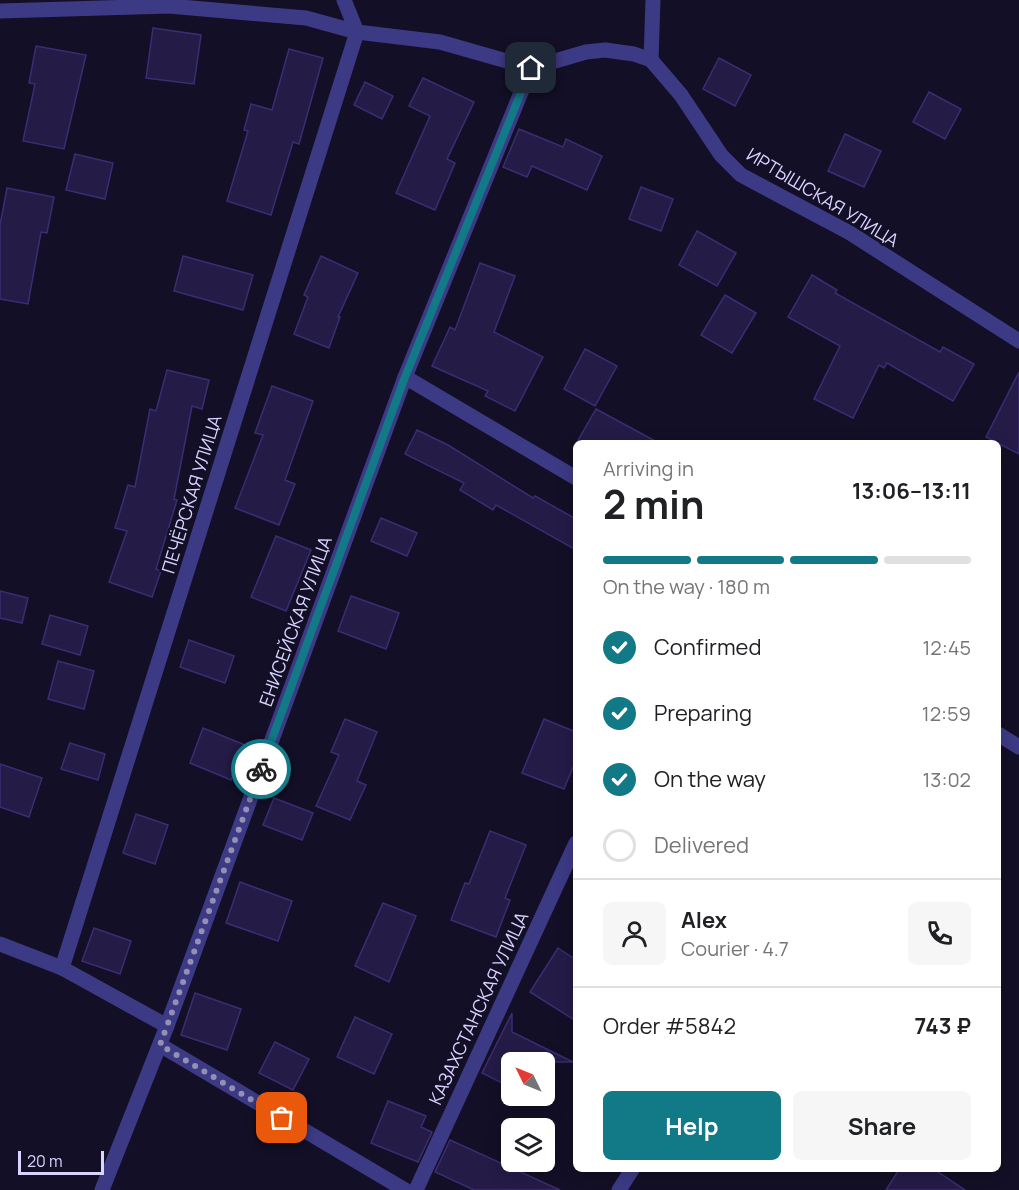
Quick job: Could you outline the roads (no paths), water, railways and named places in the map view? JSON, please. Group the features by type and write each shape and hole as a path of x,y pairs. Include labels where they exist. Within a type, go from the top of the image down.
{"street":[{"path":"344,0 357,32"},
{"path":"0,11 169,6 306,18 357,32 440,42 531,68 585,52 605,50 634,54 651,60 653,0"},
{"name":"ПЕЧЁРСКАЯ УЛИЦА","path":"62,968 357,32"},
{"name":"ИРТЫШСКАЯ УЛИЦА","path":"651,60 681,95 722,155 741,175 850,232 1019,341"},
{"name":"ЕНИСЕЙСКАЯ УЛИЦА","path":"102,1190 160,1045 405,377 531,68"},
{"path":"405,377 573,476"},
{"path":"1001,736 1019,747"},
{"name":"КАЗАХСТАНСКАЯ УЛИЦА","path":"416,1190 573,850"},
{"path":"0,944 62,968 167,1026"},
{"path":"160,1045 380,1185 405,1190"},
{"path":"619,1190 630,1172"}]}
